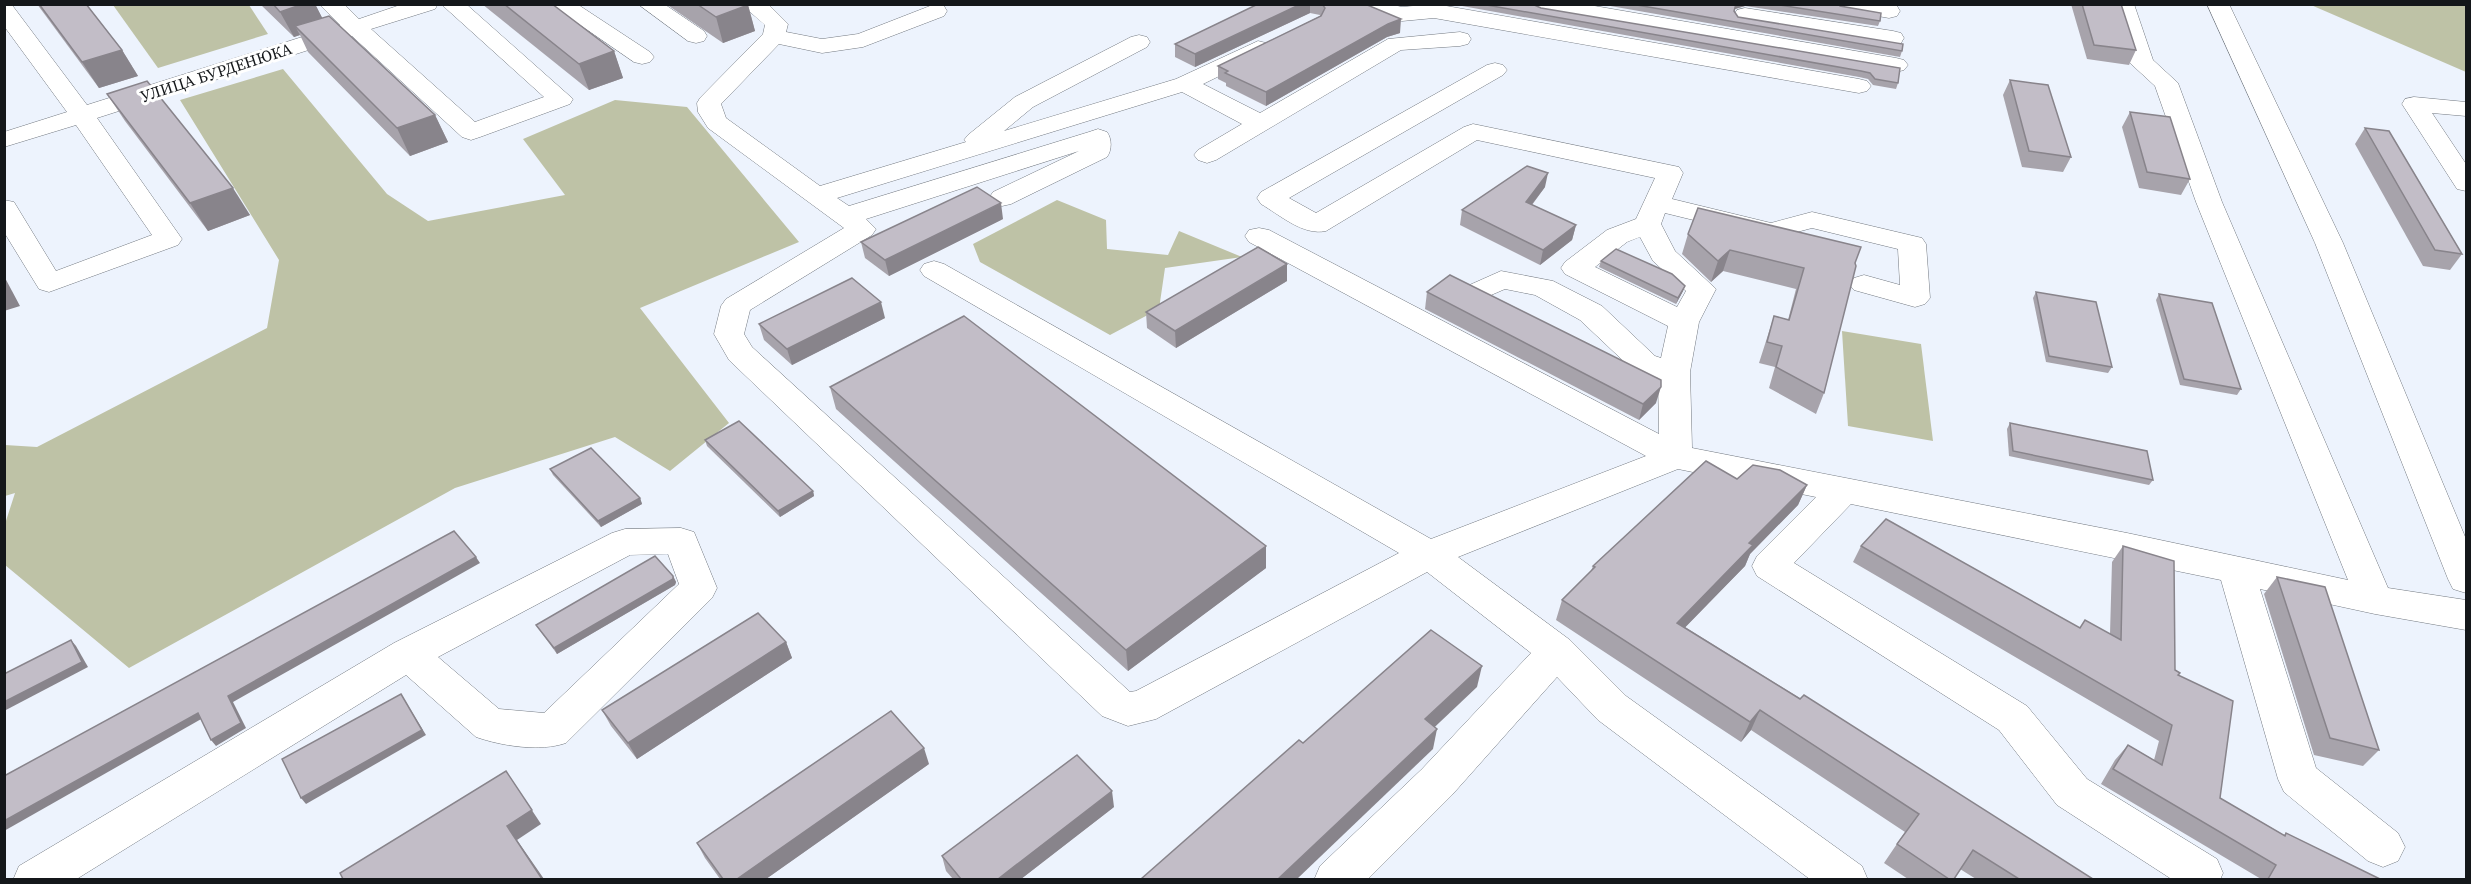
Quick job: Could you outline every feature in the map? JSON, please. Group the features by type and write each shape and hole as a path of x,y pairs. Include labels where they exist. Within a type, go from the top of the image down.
{"street":[{"path":"330,4 471,132 561,99 452,4"},
{"name":"УЛИЦА БУРДЕНЮКА","path":"4,140 427,4"},
{"path":"561,4 642,57"},
{"path":"649,4 696,36"},
{"path":"752,4 777,24 774,36 710,103 710,112 717,123 819,195 862,229 736,306 729,334 740,353 1116,704 1128,709 1142,707 1429,554 1676,457"},
{"path":"884,4 909,22"},
{"path":"1540,4 1896,65"},
{"path":"1847,4 1888,11"},
{"path":"2123,4 2142,63 2166,83 2209,202 2375,600"},
{"path":"2218,4 2329,243 2466,579"},
{"path":"1364,5 1402,14 1426,8 1859,86"},
{"path":"4,10 82,115 168,239 49,283 4,208"},
{"path":"774,36 822,46 863,40 936,11"},
{"path":"1726,12 1893,38"},
{"path":"1772,20 1773,43"},
{"path":"819,195 1184,84 1279,38"},
{"path":"1207,155 1396,44 1461,39"},
{"path":"964,151 1024,102 1140,42"},
{"path":"1495,70 1270,198 1316,225 1473,132 1670,173 1652,213 1575,268 1684,322"},
{"path":"1184,84 1262,124"},
{"path":"2466,109 2414,104 2466,183"},
{"path":"846,216 1098,137 1098,152 1002,198"},
{"path":"1652,213 1771,231 1812,220 1912,244 1915,298 1864,284"},
{"path":"1652,213 1663,255 1701,290 1684,322 1674,372 1676,457"},
{"path":"1259,236 1676,457 2375,600 2466,615"},
{"path":"934,270 1429,554 1556,651 1612,708 1846,879"},
{"path":"1475,293 1501,280 1543,287 1591,313 1644,363 1674,372"},
{"path":"1843,491 1770,566 2013,718 2072,792 2201,873"},
{"path":"35,879 408,654 626,542 681,541 699,588 552,731 490,725 408,654"},
{"path":"2236,570 2299,779 2383,848"},
{"path":"1336,879 1437,782 1556,651"}],"green space":[{"path":"113,5 249,5 268,34 158,68"},
{"path":"2311,5 2466,5 2466,72"},
{"path":"283,69 387,194 428,221 565,195 523,139 615,100 687,107 799,242 640,308 729,423 670,471 615,437 455,488 129,668 5,565 5,524 15,493 5,496 5,445 37,447 267,328 279,260 180,100"},
{"path":"1057,200 1106,220 1107,249 1168,255 1179,231 1242,257 1165,268 1159,309 1110,335 980,262 973,244"},
{"path":"1842,331 1921,344 1933,441 1848,426"}],"building":[{"path":"39,4 86,4 122,50 82,62"},
{"path":"273,4 303,4 280,12"},
{"path":"504,4 552,4 614,51 579,64"},
{"path":"697,4 747,4 748,5 716,17"},
{"path":"1258,4 1301,4 1195,54 1175,44"},
{"path":"1322,4 1365,4 1401,19 1266,92 1225,73 1228,71 1218,66 1321,16 1325,8"},
{"path":"1481,4 1532,4 1541,8 1900,68 1898,83 1875,79 1870,73 1861,71"},
{"path":"1631,4 1736,4 1734,11 1738,17 1903,44 1902,51"},
{"path":"1773,4 1839,4 1881,13 1880,21"},
{"path":"2082,4 2121,4 2136,50 2094,45"},
{"path":"329,16 435,115 397,128 295,26"},
{"path":"2010,80 2048,85 2071,157 2029,151"},
{"path":"147,81 233,188 190,203 107,94"},
{"path":"2130,112 2170,117 2190,179 2147,172"},
{"path":"2365,128 2389,131 2462,254 2435,250"},
{"path":"1527,166 1548,173 1526,202 1576,225 1543,250 1462,210"},
{"path":"977,187 1001,203 885,260 861,242"},
{"path":"1698,208 1861,247 1855,263 1824,393 1776,367 1782,346 1767,342 1774,316 1789,320 1804,268 1730,250 1718,261 1688,234"},
{"path":"1258,247 1287,264 1175,331 1146,312"},
{"path":"1616,249 1672,274 1685,286 1678,298 1601,261"},
{"path":"1450,275 1661,380 1661,387 1643,404 1427,292"},
{"path":"852,278 881,302 787,349 759,324"},
{"path":"2036,292 2096,302 2112,367 2049,356"},
{"path":"2159,294 2212,303 2241,389 2184,379"},
{"path":"964,316 1266,546 1126,650 830,387"},
{"path":"739,421 813,491 778,511 705,440"},
{"path":"2010,423 2147,451 2153,480 2013,451"},
{"path":"591,448 640,498 598,521 550,469"},
{"path":"1706,461 1737,479 1753,465 1780,470 1807,485 1749,543 1753,545 1677,623 1800,699 1804,695 2093,879 2019,879 1973,850 1954,879 1949,879 1897,844 1919,814 1760,710 1750,722 1562,600 1595,567 1593,566"},
{"path":"1886,519 2080,628 2085,620 2121,640 2123,546 2174,561 2175,670 2180,673 2178,675 2233,701 2220,798 2285,836 2286,833 2380,879 2268,879 2276,865 2113,769 2128,745 2162,765 2172,725 1861,546"},
{"path":"454,531 476,557 228,696 241,723 211,740 198,713 4,821 4,776"},
{"path":"655,556 673,576 673,579 554,648 536,625"},
{"path":"2277,577 2325,587 2379,750 2330,738"},
{"path":"758,613 786,642 628,743 602,710"},
{"path":"1431,630 1482,666 1425,719 1437,729 1278,879 1141,879 1299,740 1303,743"},
{"path":"71,640 82,662 4,702 4,674"},
{"path":"401,694 422,730 301,798 282,759"},
{"path":"891,711 924,748 737,879 723,879 697,843"},
{"path":"1077,755 1112,791 998,879 961,879 942,856"},
{"path":"506,771 532,810 507,826 542,879 343,879 340,873"}]}
